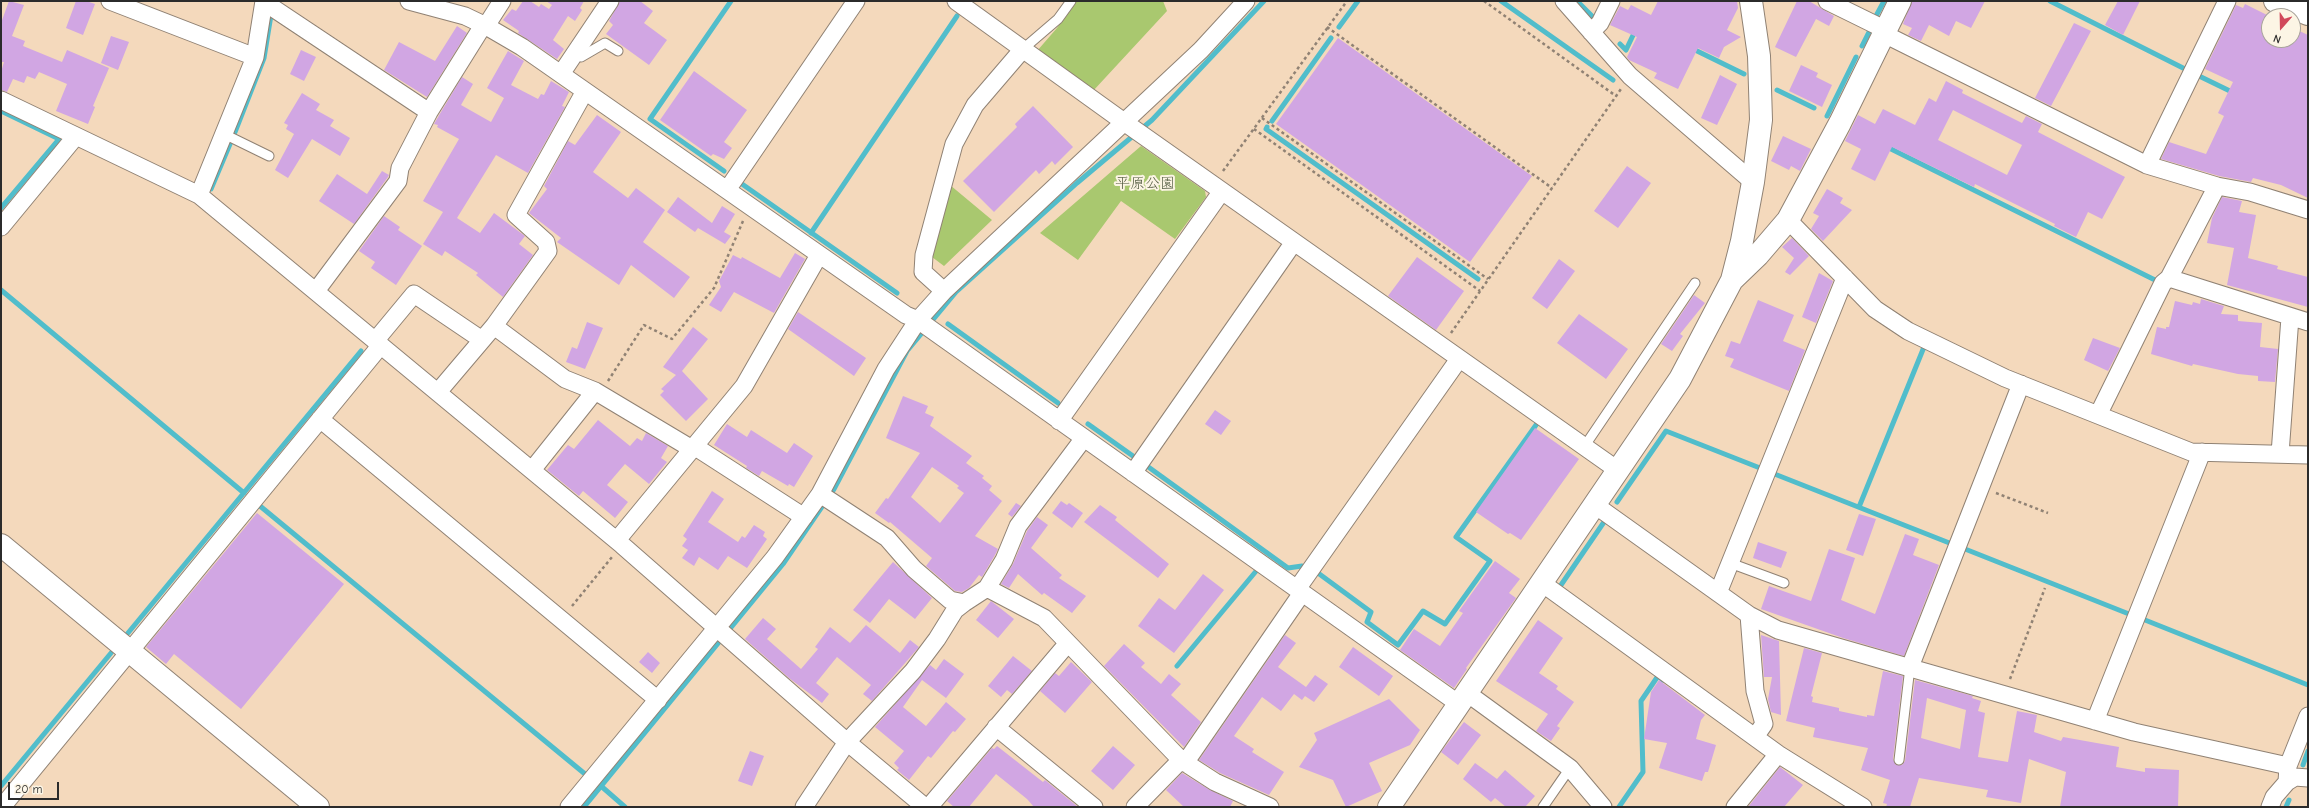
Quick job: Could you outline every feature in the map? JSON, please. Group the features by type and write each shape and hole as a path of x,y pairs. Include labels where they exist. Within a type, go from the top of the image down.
{"street":[{"path":"110,1 255,57"},
{"path":"199,195 255,57 264,1 429,112"},
{"path":"409,1 465,16 485,25 522,47 819,255 906,315 920,322 939,335 1299,591 1570,768 1603,807"},
{"path":"316,291 398,181 400,168 429,112 502,1"},
{"path":"560,74 610,1"},
{"path":"727,190 856,1"},
{"path":"956,1 1128,125 1618,471"},
{"path":"569,807 658,700 723,635 804,516 822,496 886,369 944,291 1128,125 1246,1"},
{"path":"1564,1 1630,76 1753,182"},
{"path":"1592,32 1600,23 1611,1"},
{"path":"1389,807 1680,379 1732,280 1742,241 1753,182 1760,120 1759,56 1751,1"},
{"path":"1826,1 2147,164 2217,186 2250,192 2308,210"},
{"path":"1732,280 1758,255 1788,220 1840,123 1900,1"},
{"path":"2147,164 2227,1"},
{"path":"2275,1 2308,14"},
{"path":"944,291 923,272 924,255 954,144 975,105 1023,49"},
{"path":"438,392 494,326 548,250 546,242 516,215 585,91"},
{"path":"1,100 199,195 619,542 723,635 925,807"},
{"path":"1,227 76,136"},
{"path":"2098,415 2163,283 2169,278 2217,186"},
{"path":"1059,420 1218,188"},
{"path":"1788,220 1875,309 1908,331 2022,384 2191,452 2308,455"},
{"path":"1133,472 1294,242"},
{"path":"619,542 693,447 744,386 819,255"},
{"path":"1718,593 1845,278"},
{"path":"2169,278 2308,322"},
{"path":"2,807 320,419 414,294 482,340"},
{"path":"2280,454 2290,317"},
{"path":"494,326 565,379 597,392 693,447 804,516"},
{"path":"1135,807 1183,761 1459,359"},
{"path":"1910,667 2022,384"},
{"path":"532,470 597,392"},
{"path":"320,419 658,700"},
{"path":"804,807 847,742 913,671 937,639 955,610 987,588 1004,560 1018,526 1084,438"},
{"path":"2095,721 2202,452"},
{"path":"822,496 887,538 914,569 950,600 964,603"},
{"path":"1595,505 1749,615 1778,630 2295,777 2308,778"},
{"path":"1,545 318,807"},
{"path":"1542,583 1778,754 1863,807"},
{"path":"987,588 1044,618 1183,761 1215,782 1270,807"},
{"path":"1749,615 1755,691 1764,724 1755,737"},
{"path":"929,807 1068,643"},
{"path":"2270,807 2274,797 2288,774 2308,716"},
{"path":"996,727 1094,807"},
{"path":"1735,807 1778,754"}],"lane":[{"path":"1023,49 1058,19 1071,1"},
{"path":"575,53 581,57 605,43 618,51"},
{"path":"224,134 269,156"},
{"path":"1584,447 1695,283"},
{"path":"1730,563 1784,583"},
{"path":"1899,760 1910,667"},
{"path":"1543,807 1570,768"}],"path":[{"path":"1218,188 1254,129 1346,1"},
{"path":"1484,1 1616,96"},
{"path":"1327,27 1552,188"},
{"path":"1441,346 1630,76"},
{"path":"1262,118 1488,279"},
{"path":"1254,129 1480,291"},
{"path":"597,392 644,325 672,339 714,288 749,206"},
{"path":"1981,488 2048,513"},
{"path":"561,620 619,542"},
{"path":"2004,694 2045,588"}],"green space":[{"path":"1075,1 1163,1 1167,11 1093,91 1037,51 1057,28"},
{"name":"平原公園","path":"1141,146 1205,191 1206,197 1175,239 1121,201 1078,260 1040,233"},
{"path":"950,185 992,220 944,266 932,257"}],"building":[{"path":"9,1 24,5 12,36 25,41 23,46 62,62 67,50 109,68 93,106 95,107 88,124 56,111 67,84 39,72 35,79 27,76 24,83 13,79 7,92 1,90 1,72 4,62 1,62 1,23"},
{"path":"76,1 86,1 95,4 83,35 66,28"},
{"path":"523,1 530,1 539,7 541,4 549,9 552,5 546,1 584,1 580,8 582,10 575,21 568,16 553,40 564,49 557,59 518,33 519,31 503,20 512,9 516,11"},
{"path":"620,1 640,1 653,11 644,23 667,40 649,65 606,34 613,25 609,21"},
{"path":"1658,1 1737,1 1738,8 1727,30 1741,37 1724,47 1719,58 1698,48 1678,89 1654,78 1657,73 1629,60 1627,57 1637,37 1610,25 1620,6 1628,10 1631,5 1651,15"},
{"path":"1797,1 1809,1 1834,16 1829,26 1816,19 1796,57 1775,47"},
{"path":"1912,1 1985,1 1971,28 1956,21 1949,36 1929,25 1921,41 1908,35 1912,28 1903,24"},
{"path":"2118,1 2140,1 2123,35 2105,25"},
{"path":"2245,4 2261,12 2261,48 2301,48 2301,32 2308,35 2308,198 2281,185 2253,178 2251,182 2219,176 2161,159 2169,142 2206,154 2224,116 2218,113 2233,82 2205,69 2236,5 2243,8"},
{"path":"2074,23 2091,31 2051,106 2035,98"},
{"path":"457,26 467,33 427,97 384,70 399,42 435,61"},
{"path":"111,36 129,42 118,70 101,63"},
{"path":"1338,38 1532,176 1470,262 1276,124"},
{"path":"301,50 316,57 304,81 290,74"},
{"path":"508,51 524,61 511,85 538,99 541,94 544,95 551,81 569,92 562,106 565,107 528,173 496,155 457,218 480,233 494,213 525,236 519,244 533,255 503,297 476,275 478,273 445,251 442,256 423,244 443,212 423,201 459,139 437,127 438,125 434,124 462,77 473,84 461,105 491,122 504,98 487,88"},
{"path":"1801,65 1818,73 1816,77 1832,85 1822,107 1789,91"},
{"path":"694,71 747,110 724,142 732,148 724,159 713,154 711,156 660,120"},
{"path":"1720,75 1737,84 1717,125 1701,118"},
{"path":"1946,81 1963,90 1962,93 2022,123 2026,116 2042,124 2038,132 2125,177 2102,219 2088,212 2076,237 2054,226 2055,224 1975,184 1974,187 1892,147 1875,181 1851,169 1861,149 1845,141 1858,115 1875,124 1883,109 1915,125 1929,98 1936,102","holes":["1953,110 2022,145 2007,175 1938,140"]},
{"path":"302,93 320,104 316,110 334,120 330,126 350,138 340,156 312,139 288,178 275,170 294,134 286,129 288,125 284,123"},
{"path":"1033,106 1073,147 1055,165 1052,161 1039,174 1036,170 994,212 963,181 1017,127 1015,124"},
{"path":"597,115 621,132 593,172 628,198 636,188 665,210 643,242 690,277 674,298 631,265 619,285 557,242 561,238 529,213 547,189 544,186 568,141 575,145"},
{"path":"1783,136 1811,149 1800,171 1791,166 1789,170 1771,161"},
{"path":"1627,166 1651,183 1618,228 1594,211"},
{"path":"382,171 389,175 388,177 354,224 319,201 337,174 367,194"},
{"path":"1827,189 1843,198 1840,203 1852,210 1823,241 1811,229 1819,216 1813,213"},
{"path":"678,197 712,223 722,206 735,214 724,232 731,236 725,244 698,228 695,232 667,212"},
{"path":"2222,197 2242,201 2239,212 2256,215 2248,258 2278,266 2277,269 2308,277 2308,307 2227,285 2234,248 2207,243 2212,218"},
{"path":"384,216 400,227 398,230 422,246 396,285 371,268 375,262 359,251"},
{"path":"1792,238 1809,256 1790,275 1785,272 1794,258 1782,247"},
{"path":"795,253 805,259 774,313 734,292 721,312 709,305 721,287 719,281 733,255 741,259 742,257 780,278"},
{"path":"1417,257 1464,291 1436,330 1388,296"},
{"path":"1559,259 1575,271 1547,309 1532,298"},
{"path":"1819,273 1833,281 1816,323 1802,317"},
{"path":"1694,295 1705,303 1680,334 1683,336 1672,351 1661,344"},
{"path":"2201,299 2224,306 2221,314 2238,315 2238,321 2262,323 2260,347 2278,349 2275,382 2258,381 2258,376 2238,374 2193,364 2192,366 2151,354 2157,327 2166,329 2166,327 2169,327 2175,301 2192,305 2193,302 2200,304"},
{"path":"1758,300 1794,315 1783,341 1805,350 1789,391 1730,367 1734,359 1725,356 1731,341 1740,344"},
{"path":"798,312 866,358 854,376 788,329"},
{"path":"1579,314 1628,349 1606,379 1557,343"},
{"path":"587,322 603,328 585,369 566,362 572,347 577,349"},
{"path":"693,327 708,339 682,371 708,399 686,421 660,395 664,391 661,389 676,375 663,367"},
{"path":"2093,338 2120,348 2108,371 2084,360"},
{"path":"903,396 928,406 925,413 934,417 930,426 972,456 966,463 984,476 982,478 992,486 989,490 1002,501 975,536 998,549 982,577 979,575 969,588 962,592 955,591 926,566 932,558 890,522 889,523 875,513 886,498 888,499 920,453 886,438","holes":["932,467 959,486 957,488 964,493 940,523 911,497"]},
{"path":"1215,410 1231,421 1221,435 1205,424"},
{"path":"598,420 630,446 637,438 642,441 646,433 668,446 661,458 667,462 649,484 625,464 607,485 628,502 615,518 583,491 579,496 547,470 568,445 574,449"},
{"path":"727,424 747,437 751,430 787,453 794,443 813,456 794,487 789,484 788,486 762,471 759,476 746,468 747,466 714,445"},
{"path":"1535,428 1579,459 1521,540 1510,533 1508,534 1476,512"},
{"path":"712,491 724,499 708,522 738,542 742,536 745,538 754,525 765,532 763,536 767,539 747,568 728,556 718,570 699,557 694,566 682,558 688,550 682,546 687,539 683,536"},
{"path":"1061,501 1067,505 1069,503 1083,513 1072,528 1052,513"},
{"path":"1016,503 1021,506 1012,517 1008,514"},
{"path":"1100,505 1117,517 1115,520 1169,564 1158,578 1084,522"},
{"path":"257,513 344,584 241,709 174,654 166,664 146,647"},
{"path":"1859,514 1876,519 1863,556 1846,550"},
{"path":"1037,517 1048,525 1031,548 1062,575 1059,578 1086,596 1072,613 1044,593 1042,595 1018,574 1009,588 1001,584 1013,564 1027,531"},
{"path":"1905,534 1919,539 1913,555 1939,565 1904,656 1843,638 1761,609 1769,586 1811,601 1829,549 1855,558 1841,600 1875,614"},
{"path":"1758,542 1787,552 1781,568 1753,558"},
{"path":"1495,561 1520,579 1509,593 1516,598 1466,668 1467,669 1454,688 1400,650 1414,629 1440,646 1463,613 1459,611"},
{"path":"893,562 932,598 915,619 889,599 870,623 853,610"},
{"path":"1203,574 1224,590 1174,653 1138,626 1159,598 1175,610"},
{"path":"991,601 1014,619 998,638 976,620"},
{"path":"763,618 776,629 767,639 801,669 818,649 815,647 830,627 850,643 866,625 900,653 910,640 919,647 872,701 863,694 871,685 837,657 816,683 829,694 822,703 789,678 745,639"},
{"path":"1538,620 1563,638 1539,673 1558,686 1556,689 1574,702 1557,726 1560,728 1551,741 1536,731 1548,714 1496,681"},
{"path":"1285,635 1296,643 1278,667 1306,687 1315,675 1328,684 1314,702 1305,696 1302,700 1294,694 1281,711 1262,697 1234,736 1254,749 1252,752 1284,772 1269,795 1220,773 1199,760"},
{"path":"1761,635 1779,641 1781,715 1771,712 1768,699 1772,677 1764,677"},
{"path":"1124,644 1145,663 1141,667 1161,684 1169,674 1181,684 1171,695 1201,722 1184,747 1104,666"},
{"path":"1353,647 1393,676 1379,696 1339,667"},
{"path":"1804,648 1822,653 1811,696 1813,697 1812,702 1839,708 1839,711 1867,717 1867,715 1874,716 1883,671 1903,676 1893,759 1896,765 1902,765 1905,761 1915,680 1973,696 1972,698 1981,701 1978,711 1985,713 1978,757 2008,762 2017,711 2037,715 2034,732 2061,741 2063,737 2119,747 2116,767 2145,772 2145,768 2179,770 2178,807 2060,807 2066,772 2029,759 2021,803 1986,797 1988,790 1919,778 1910,807 1886,807 1887,804 1883,803 1890,780 1861,770 1868,748 1813,737 1815,728 1786,721","holes":["1927,698 1966,710 1960,749 1921,738"]},
{"path":"648,652 660,663 652,673 639,662"},
{"path":"1013,656 1032,671 1012,694 1007,690 1001,697 988,686"},
{"path":"944,659 964,674 946,698 922,680 903,707 926,726 946,702 966,719 955,732 953,731 931,758 928,756 909,780 897,770 899,768 894,763 904,751 875,727 930,665 936,670"},
{"path":"1071,662 1092,682 1065,713 1040,691 1055,673 1059,676"},
{"path":"1659,680 1705,715 1701,720 1696,739 1716,745 1708,772 1705,772 1702,781 1659,768 1667,743 1644,739 1651,692"},
{"path":"1389,699 1420,730 1410,745 1369,763 1382,791 1346,807 1333,780 1299,767 1317,740 1314,733"},
{"path":"1464,722 1481,735 1458,765 1441,752"},
{"path":"997,746 1043,782 1045,780 1078,807 1034,807 1027,799 996,774 969,807 954,807 947,801 992,748 994,749"},
{"path":"1113,746 1135,765 1113,790 1091,771"},
{"path":"750,751 764,756 752,786 738,781"},
{"path":"1475,763 1497,779 1505,770 1535,796 1525,807 1506,807 1495,798 1491,802 1463,779"},
{"path":"1780,767 1803,785 1784,807 1748,807"},
{"path":"1182,773 1210,790 1233,801 1230,807 1184,807 1166,790"}],"waterway":[{"path":"724,171 650,119 731,1"},
{"path":"584,807 783,564 834,489 907,351 956,292 1077,183 1152,120 1264,1"},
{"path":"1339,27 1358,1"},
{"path":"1501,1 1613,80"},
{"path":"1577,1 1592,16"},
{"path":"1876,16 1884,1"},
{"path":"2050,1 2187,70"},
{"path":"235,132 264,58 271,15"},
{"path":"811,233 957,16"},
{"path":"1620,44 1626,50 1636,29"},
{"path":"1862,46 1870,30"},
{"path":"1272,121 1331,38"},
{"path":"1691,48 1744,74"},
{"path":"1827,116 1856,57"},
{"path":"2197,75 2234,93"},
{"path":"1777,90 1814,108"},
{"path":"1,111 59,139 1,208"},
{"path":"1267,127 1266,129 1478,279"},
{"path":"211,189 230,144"},
{"path":"1885,146 2155,280"},
{"path":"742,184 897,293"},
{"path":"1,290 244,493"},
{"path":"948,324 1058,403"},
{"path":"1859,507 1924,347"},
{"path":"128,633 361,351"},
{"path":"1088,424 1133,456"},
{"path":"1318,573 1371,612 1367,622 1398,645 1423,611 1445,624 1490,561 1456,537 1536,425"},
{"path":"1617,502 1666,431 1760,468"},
{"path":"1147,466 1288,568 1302,566"},
{"path":"1772,473 1952,544"},
{"path":"260,506 585,774"},
{"path":"1561,585 1604,522"},
{"path":"1965,549 2129,614"},
{"path":"1177,666 1257,570"},
{"path":"2145,620 2308,685"},
{"path":"1,786 111,653"},
{"path":"1619,807 1643,772 1641,701 1658,676 1663,680"},
{"path":"2303,765 2308,751"},
{"path":"601,786 625,807"},
{"path":"2286,807 2289,800"}]}
